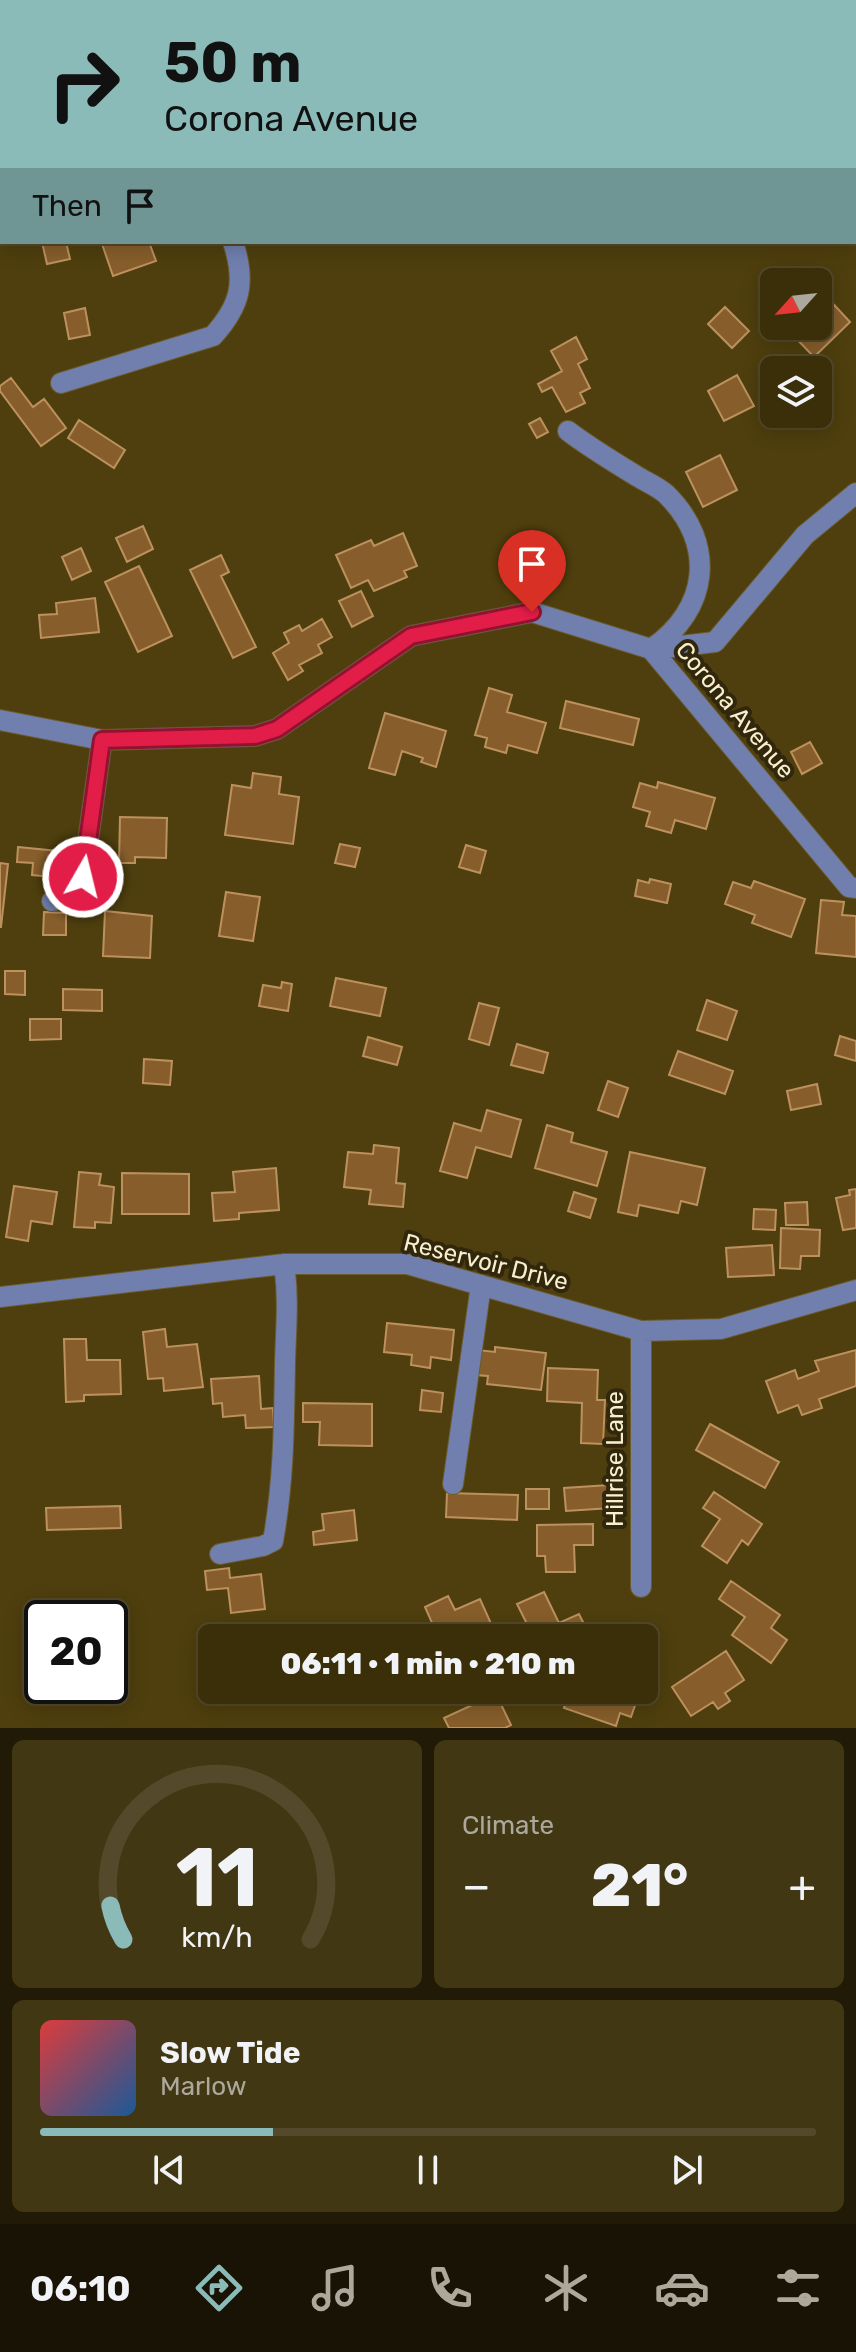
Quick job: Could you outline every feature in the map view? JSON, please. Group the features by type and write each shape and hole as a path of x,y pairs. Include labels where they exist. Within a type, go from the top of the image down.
{"street":[{"path":"61,383 213,336 236,305 240,285 239,260 234,244"},
{"path":"568,431 664,493 687,520 701,558 698,593 667,638 651,649"},
{"path":"651,649 715,642 805,535 856,493"},
{"name":"Corona Avenue","path":"0,720 102,740 255,736 277,729 411,636 532,612 651,649 849,887 856,888"},
{"path":"52,901 73,894 83,877 102,740"},
{"path":"220,1554 263,1546 273,1541 281,1493 285,1433 288,1295 284,1264"},
{"name":"Reservoir Drive","path":"0,1297 284,1264 407,1264 641,1331 721,1329 856,1290"},
{"path":"453,1484 481,1285"},
{"name":"Hillrise Lane","path":"641,1331 641,1587"}],"building":[{"path":"42,244 66,244 70,259 47,264"},
{"path":"102,244 150,244 156,261 113,276"},
{"path":"832,303 850,322 832,340"},
{"path":"725,307 749,331 732,348 708,324"},
{"path":"85,308 90,335 69,339 64,313"},
{"path":"576,337 587,359 578,364 590,388 580,393 585,403 566,412 552,387 542,392 538,384 562,371 551,351"},
{"path":"798,340 831,340 815,356"},
{"path":"737,375 754,406 724,421 708,391"},
{"path":"11,378 33,407 44,399 66,428 41,446 0,391 0,386"},
{"path":"540,418 548,432 537,438 529,424"},
{"path":"79,420 125,450 114,468 68,438"},
{"path":"720,455 737,490 703,507 686,472"},
{"path":"143,526 153,549 127,562 116,538"},
{"path":"403,533 417,566 404,571 407,577 374,591 368,580 351,588 336,555 371,540 374,546"},
{"path":"81,548 91,571 72,580 62,557"},
{"path":"221,555 229,572 221,576 256,647 233,658 190,570"},
{"path":"139,566 172,636 138,652 105,582"},
{"path":"361,591 373,616 352,627 339,601"},
{"path":"95,598 99,632 41,638 39,615 57,614 56,603"},
{"path":"322,619 332,637 318,645 322,653 299,665 303,671 288,680 273,653 289,643 284,633 299,625 302,631"},
{"path":"489,688 512,695 507,712 546,723 537,753 508,745 506,753 485,747 487,738 475,735"},
{"path":"566,701 639,719 633,745 560,728"},
{"path":"385,713 446,731 436,767 421,762 423,758 402,751 395,775 369,768"},
{"path":"810,742 822,763 802,774 791,752"},
{"path":"253,773 281,777 279,794 299,797 293,844 225,835 232,785 251,788"},
{"path":"658,782 715,798 706,829 675,820 671,833 646,826 650,812 633,807 640,783 657,788"},
{"path":"120,817 167,818 166,858 135,857 135,863 119,863"},
{"path":"340,844 360,848 355,867 335,863"},
{"path":"466,845 486,851 480,873 459,867"},
{"path":"18,847 78,853 75,879 32,875 33,863 17,862"},
{"path":"0,863 8,864 1,927 0,927"},
{"path":"650,879 671,884 667,903 635,896 638,880 649,883"},
{"path":"754,881 805,899 791,937 752,923 755,915 725,904 733,882 751,888"},
{"path":"226,892 260,897 253,941 219,936"},
{"path":"821,900 844,902 842,915 856,916 856,957 816,953"},
{"path":"105,911 152,916 150,958 103,956"},
{"path":"44,912 66,913 66,935 43,935"},
{"path":"5,971 25,971 25,995 5,994"},
{"path":"336,978 386,988 380,1016 330,1006"},
{"path":"282,982 292,984 288,1011 259,1006 263,985 281,988"},
{"path":"63,989 102,990 102,1011 63,1010"},
{"path":"707,1000 737,1011 727,1040 697,1030"},
{"path":"479,1003 499,1008 489,1045 469,1039"},
{"path":"30,1019 61,1019 61,1039 30,1040"},
{"path":"840,1036 856,1041 856,1061 835,1055"},
{"path":"368,1037 402,1047 397,1065 363,1056"},
{"path":"517,1044 548,1053 543,1073 511,1065"},
{"path":"678,1051 733,1071 725,1094 669,1075"},
{"path":"144,1059 172,1061 170,1085 143,1083"},
{"path":"608,1081 628,1088 618,1117 598,1110"},
{"path":"817,1084 821,1104 791,1110 787,1091"},
{"path":"487,1110 521,1120 511,1157 476,1147 467,1178 440,1171 454,1123 481,1131"},
{"path":"547,1125 573,1133 571,1142 607,1152 597,1186 535,1168"},
{"path":"374,1145 399,1148 396,1183 405,1184 403,1207 369,1204 371,1190 344,1187 348,1152 373,1154"},
{"path":"630,1152 705,1168 697,1205 681,1201 678,1213 639,1205 637,1216 618,1212"},
{"path":"276,1168 279,1210 239,1213 239,1219 214,1221 212,1193 235,1192 233,1172"},
{"path":"79,1172 101,1174 99,1185 114,1187 111,1223 95,1222 95,1228 74,1227"},
{"path":"122,1173 189,1174 189,1214 122,1214"},
{"path":"14,1186 57,1192 52,1224 31,1221 28,1241 6,1237"},
{"path":"856,1189 856,1228 843,1230 836,1198 850,1195 849,1190"},
{"path":"574,1192 596,1199 590,1218 568,1211"},
{"path":"807,1202 808,1225 786,1225 785,1203"},
{"path":"754,1209 776,1210 775,1230 753,1229"},
{"path":"781,1228 820,1230 819,1256 801,1256 800,1269 780,1268"},
{"path":"772,1245 774,1275 728,1277 726,1248"},
{"path":"387,1323 454,1330 451,1360 431,1357 430,1368 411,1365 412,1355 384,1352"},
{"path":"165,1329 167,1347 197,1344 203,1387 164,1391 163,1378 148,1379 143,1332"},
{"path":"64,1339 86,1339 87,1360 120,1360 121,1394 84,1395 84,1401 66,1402"},
{"path":"495,1347 546,1353 541,1390 487,1384 488,1376 475,1375 478,1350 495,1352"},
{"path":"856,1350 856,1386 819,1399 822,1408 802,1415 798,1405 778,1413 766,1381 795,1370 798,1379 819,1371 815,1361"},
{"path":"548,1368 598,1370 597,1400 605,1400 603,1444 581,1443 582,1403 547,1401"},
{"path":"259,1376 261,1409 273,1408 274,1427 246,1428 245,1415 223,1417 222,1403 213,1404 211,1379"},
{"path":"422,1390 443,1393 441,1412 420,1410"},
{"path":"303,1403 372,1404 372,1446 319,1445 320,1422 303,1422"},
{"path":"710,1424 779,1462 765,1488 696,1450"},
{"path":"609,1485 611,1508 566,1511 564,1488"},
{"path":"526,1489 549,1489 549,1509 526,1509"},
{"path":"714,1492 762,1524 748,1545 742,1540 727,1563 702,1546 720,1519 703,1508"},
{"path":"447,1493 518,1495 517,1520 446,1517"},
{"path":"120,1506 121,1528 47,1530 46,1508"},
{"path":"354,1510 357,1540 314,1545 313,1532 324,1530 322,1514"},
{"path":"593,1524 593,1545 574,1545 575,1572 546,1572 545,1556 537,1556 537,1525"},
{"path":"229,1568 230,1578 261,1574 265,1609 231,1613 228,1588 207,1590 205,1571"},
{"path":"731,1581 780,1615 771,1628 787,1640 771,1663 732,1635 745,1617 719,1599"},
{"path":"544,1592 559,1623 579,1614 584,1624 527,1624 517,1604"},
{"path":"448,1596 455,1610 480,1599 491,1624 432,1624 425,1607"},
{"path":"726,1651 744,1680 725,1693 730,1701 718,1709 713,1702 691,1716 672,1687"},
{"path":"474,1704 501,1704 511,1725 505,1728 449,1728 444,1718"},
{"path":"565,1704 636,1704 631,1717 620,1713 616,1726 564,1708"}],"route":[{"path":"83,877 102,740 255,736 277,729 411,636 532,612"}]}
